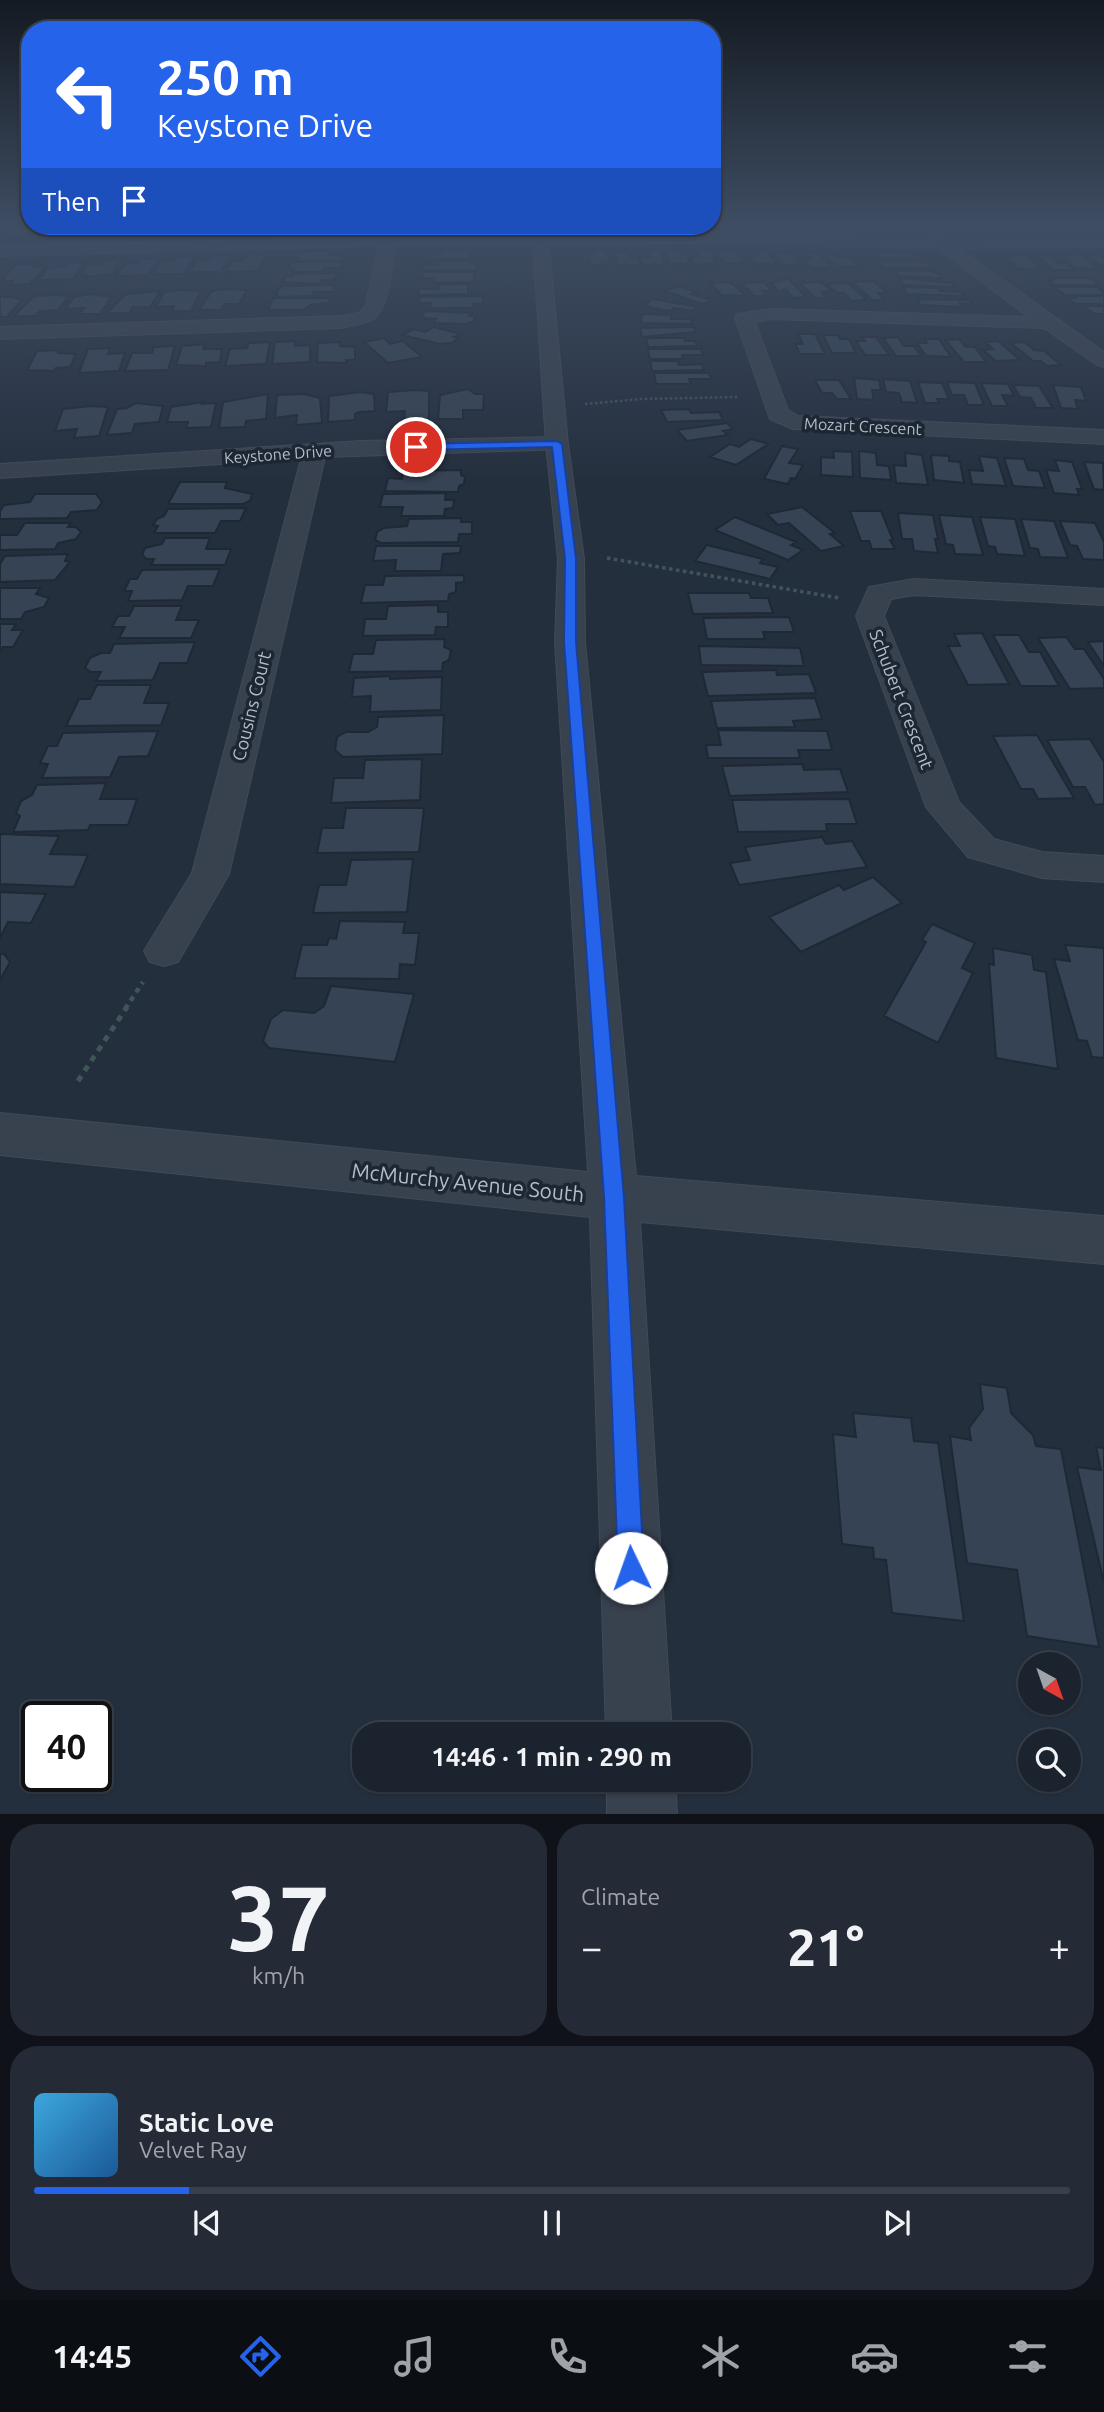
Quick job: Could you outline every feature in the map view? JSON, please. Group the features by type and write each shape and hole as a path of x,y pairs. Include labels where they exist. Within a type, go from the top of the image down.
{"street":[{"path":"0,333 341,322 365,317 371,312"},
{"path":"547,312 557,444 570,559 570,642 614,1197 638,1722"},
{"path":"1033,312 1104,360"},
{"name":"Mozart Crescent","path":"1048,323 772,314 744,318 778,414 793,422 1104,437"},
{"name":"Keystone Drive","path":"0,471 315,451 557,444"},
{"name":"Cousins Court","path":"164,951 210,874 315,451"},
{"name":"Schubert Crescent","path":"1104,597 914,587 879,593 870,616 944,807 981,848 1042,864 1104,869"},
{"name":"McMurchy Avenue South","path":"0,1134 614,1197 1104,1240"},
{"path":"641,1792 642,1814"}],"path":[{"path":"556,407 641,399 772,396"},
{"path":"570,559 619,558 875,604"},
{"path":"78,1080 164,951"}],"building":[{"path":"0,312 12,312 7,317 0,317"},
{"path":"18,312 39,312 36,316 14,316"},
{"path":"81,312 102,312 100,314 79,314"},
{"path":"425,312 471,313 469,316 476,316 473,322 466,324 434,323 436,319 421,318"},
{"path":"642,314 691,319 692,324 641,323"},
{"path":"434,327 461,334 454,337 459,338 451,343 440,344 402,335 414,329 425,332"},
{"path":"694,327 696,332 642,337 640,328"},
{"path":"798,334 815,334 825,354 800,354 795,344 803,344"},
{"path":"823,335 838,335 840,339 849,339 856,353 832,353"},
{"path":"862,337 876,337 889,355 865,355 856,341 865,341"},
{"path":"898,337 904,346 914,346 921,356 896,356 883,338"},
{"path":"384,338 390,344 403,341 422,357 388,363 364,342"},
{"path":"646,338 684,338 685,341 695,341 697,346 648,347"},
{"path":"925,339 939,339 951,357 926,356 917,343 927,343"},
{"path":"959,339 966,347 975,347 986,362 964,362 945,340"},
{"path":"296,341 295,346 310,345 310,362 272,364 275,342"},
{"path":"998,341 1020,360 996,361 983,350 993,349 985,342"},
{"path":"270,342 266,364 225,366 230,349 247,348 249,343"},
{"path":"340,342 340,346 355,347 355,360 346,360 346,363 317,362 318,343"},
{"path":"1025,342 1034,350 1044,351 1061,365 1047,366 1041,361 1033,361 1011,343"},
{"path":"205,344 203,349 222,349 220,362 206,363 206,366 176,365 182,346"},
{"path":"175,346 168,370 125,371 132,353 152,353 154,347"},
{"path":"110,348 108,354 125,353 119,371 79,373 88,349"},
{"path":"648,349 701,349 703,355 682,355 683,359 650,359"},
{"path":"59,350 58,353 76,354 70,367 56,368 54,371 27,370 37,351"},
{"path":"650,361 678,361 679,365 702,364 704,370 652,371"},
{"path":"654,373 709,373 711,379 689,379 691,384 656,384"},
{"path":"854,378 879,380 881,390 872,390 874,400 857,399"},
{"path":"883,379 910,381 917,403 902,402 899,393 886,392"},
{"path":"815,380 839,380 851,399 837,399 832,393 822,393"},
{"path":"918,382 942,383 949,399 937,399 939,403 925,403"},
{"path":"947,382 975,383 984,405 968,405 964,395 952,395"},
{"path":"981,383 1008,384 1014,396 1002,395 1008,406 992,406"},
{"path":"1013,385 1039,386 1053,408 1036,408 1031,398 1020,397"},
{"path":"1053,385 1081,387 1086,401 1075,400 1078,409 1061,408"},
{"path":"468,389 475,394 484,394 483,410 463,410 463,419 438,419 440,395"},
{"path":"429,391 429,419 404,420 405,411 386,412 388,392"},
{"path":"361,392 374,394 375,411 359,412 355,414 355,420 328,422 329,396"},
{"path":"268,394 266,419 246,421 245,427 219,428 223,402"},
{"path":"304,394 320,398 322,423 296,425 297,415 275,418 277,395"},
{"path":"203,402 202,404 216,403 211,427 186,428 188,422 167,422 171,407"},
{"path":"136,403 163,406 159,422 135,424 132,433 107,435 117,409"},
{"path":"108,407 99,436 74,438 77,429 55,431 63,409"},
{"path":"689,409 691,413 719,412 723,420 667,422 661,410"},
{"path":"727,423 733,429 723,431 728,435 687,441 677,430"},
{"path":"751,439 768,444 736,465 710,457 730,444 739,447"},
{"path":"782,446 798,449 789,463 803,465 795,479 791,478 788,484 764,479"},
{"path":"833,451 852,452 853,477 821,475 821,457 834,458"},
{"path":"859,451 876,453 877,465 889,466 891,480 860,478"},
{"path":"905,453 922,455 928,485 896,483 894,465 906,466"},
{"path":"931,455 949,456 949,461 960,462 964,483 934,480"},
{"path":"979,456 997,458 1006,486 972,484 969,470 983,471"},
{"path":"1004,458 1024,459 1028,470 1039,471 1045,488 1013,486"},
{"path":"1055,460 1072,462 1082,489 1077,489 1079,495 1054,493 1046,470 1059,471"},
{"path":"1084,462 1103,463 1104,490 1094,489"},
{"path":"461,470 461,475 465,477 458,492 385,491 388,478 402,479 403,471"},
{"path":"180,482 227,482 225,488 252,494 250,501 243,504 168,504"},
{"path":"446,493 445,500 454,500 453,508 445,509 444,516 401,516 403,507 380,507 383,494"},
{"path":"35,494 96,494 102,502 97,510 71,512 67,518 0,519 0,511 4,505 30,502"},
{"path":"802,507 835,533 830,534 844,546 821,551 789,523 778,525 767,514"},
{"path":"246,508 240,521 221,521 215,533 154,533 158,526 153,525 168,509"},
{"path":"850,511 881,511 895,549 872,549 869,541 861,541"},
{"path":"898,513 933,515 938,553 914,551 912,539 902,539"},
{"path":"939,515 972,517 983,555 955,554 953,545 946,544"},
{"path":"735,517 796,542 791,545 803,550 788,560 715,530"},
{"path":"980,517 1015,519 1025,556 997,554 995,547 988,546"},
{"path":"461,518 461,522 472,522 472,534 459,534 458,542 381,543 375,540 377,532 384,528 407,526 409,519"},
{"path":"1021,519 1054,521 1068,558 1040,557 1038,549 1030,548"},
{"path":"1060,521 1095,523 1104,542 1104,560 1083,559 1077,546 1070,545"},
{"path":"25,523 71,523 68,527 76,527 81,532 76,539 58,543 55,549 0,550 0,535 17,535"},
{"path":"165,538 210,538 206,549 231,549 225,565 151,565 154,559 147,559 142,555 145,548 162,544"},
{"path":"707,545 763,559 760,563 778,567 770,579 695,561"},
{"path":"376,546 461,546 460,553 443,554 441,571 395,571 396,560 373,561"},
{"path":"68,554 65,561 70,562 55,580 0,582 0,564 5,556"},
{"path":"220,569 213,586 188,586 182,600 128,601 132,591 124,591 130,579 137,579 142,570"},
{"path":"464,575 464,582 456,583 456,592 449,594 448,601 361,603 365,585 383,585 385,576"},
{"path":"0,588 40,588 36,594 49,598 44,607 25,612 21,619 0,619"},
{"path":"688,593 749,593 751,598 768,598 773,613 693,614"},
{"path":"438,605 438,612 448,612 448,627 436,627 435,635 363,636 365,619 386,619 388,606"},
{"path":"134,606 182,606 176,620 199,620 191,638 119,638 125,627 112,627 118,616 129,616"},
{"path":"789,617 794,632 763,632 765,639 707,639 703,618"},
{"path":"0,624 16,624 12,630 23,630 13,647 3,647 0,651"},
{"path":"982,633 1009,684 968,685 948,646 960,646 954,634"},
{"path":"993,635 1019,635 1029,652 1040,652 1059,686 1021,686"},
{"path":"1066,637 1075,649 1084,649 1104,679 1104,688 1070,689 1038,638"},
{"path":"445,639 444,647 451,650 449,660 443,663 442,671 349,672 353,654 373,654 376,640"},
{"path":"1104,641 1104,666 1088,642"},
{"path":"195,642 187,663 160,663 153,680 96,681 101,672 91,672 85,668 90,658 101,653 110,653 114,644"},
{"path":"699,646 800,648 804,666 701,665"},
{"path":"776,670 777,675 809,674 816,693 708,696 702,672"},
{"path":"390,676 390,679 442,677 441,710 370,712 371,696 352,697 354,678"},
{"path":"97,685 151,685 144,703 169,703 161,725 66,726 79,699 90,699"},
{"path":"815,698 822,719 793,721 795,727 717,728 711,701"},
{"path":"444,715 442,754 343,757 335,750 337,737 346,732 368,732 377,727 378,717"},
{"path":"718,730 827,731 832,750 798,750 800,758 708,758 706,745 721,745"},
{"path":"158,731 148,756 119,757 110,777 42,778 48,764 40,763 48,746 57,746 63,733"},
{"path":"1037,735 1074,798 1038,799 1033,789 1021,789 993,736"},
{"path":"1090,739 1104,762 1104,804 1095,805 1085,787 1073,787 1047,740"},
{"path":"422,759 420,800 331,803 334,778 363,778 365,760"},
{"path":"802,764 804,770 840,769 848,792 730,796 722,766"},
{"path":"106,783 100,799 137,799 128,825 90,825 88,830 13,832 20,816 16,813 21,801 32,795 37,785"},
{"path":"849,799 857,824 826,824 827,831 738,832 732,800"},
{"path":"346,808 424,808 419,852 317,853 322,828 343,828"},
{"path":"0,834 59,836 50,854 88,855 74,887 0,884"},
{"path":"822,837 826,844 852,841 867,867 739,885 730,863 750,860 745,847"},
{"path":"413,859 407,912 313,913 319,885 346,885 351,860"},
{"path":"873,877 902,903 801,952 769,917 839,885 844,890"},
{"path":"0,892 46,894 31,923 8,922 0,938"},
{"path":"340,921 405,922 403,933 419,933 415,965 400,964 399,979 294,978 302,945 327,945 329,938 336,939"},
{"path":"932,924 975,943 962,968 973,973 938,1043 884,1016 926,942 922,940"},
{"path":"1065,945 1104,948 1104,1058 1092,1057 1087,1041 1078,1040 1054,959 1070,961"},
{"path":"993,948 1032,955 1034,970 1046,972 1058,1069 996,1058 989,964 994,965"},
{"path":"0,954 4,954 10,962 0,980"},
{"path":"331,986 414,994 395,1062 269,1048 263,1041 271,1019 283,1010 314,1013 324,1006"},
{"path":"980,1384 1007,1388 1011,1413 1033,1435 1036,1446 1061,1449 1099,1647 1027,1636 1017,1570 967,1563 950,1436 971,1440 969,1428 983,1409"},
{"path":"853,1413 911,1418 914,1441 938,1443 964,1621 892,1613 886,1560 874,1559 873,1548 842,1544 833,1434 856,1437"},
{"path":"1096,1447 1104,1448 1104,1583 1077,1467 1101,1470"}],"route":[{"path":"416,447 557,444 570,559 570,642 614,1197 631,1568"}]}
